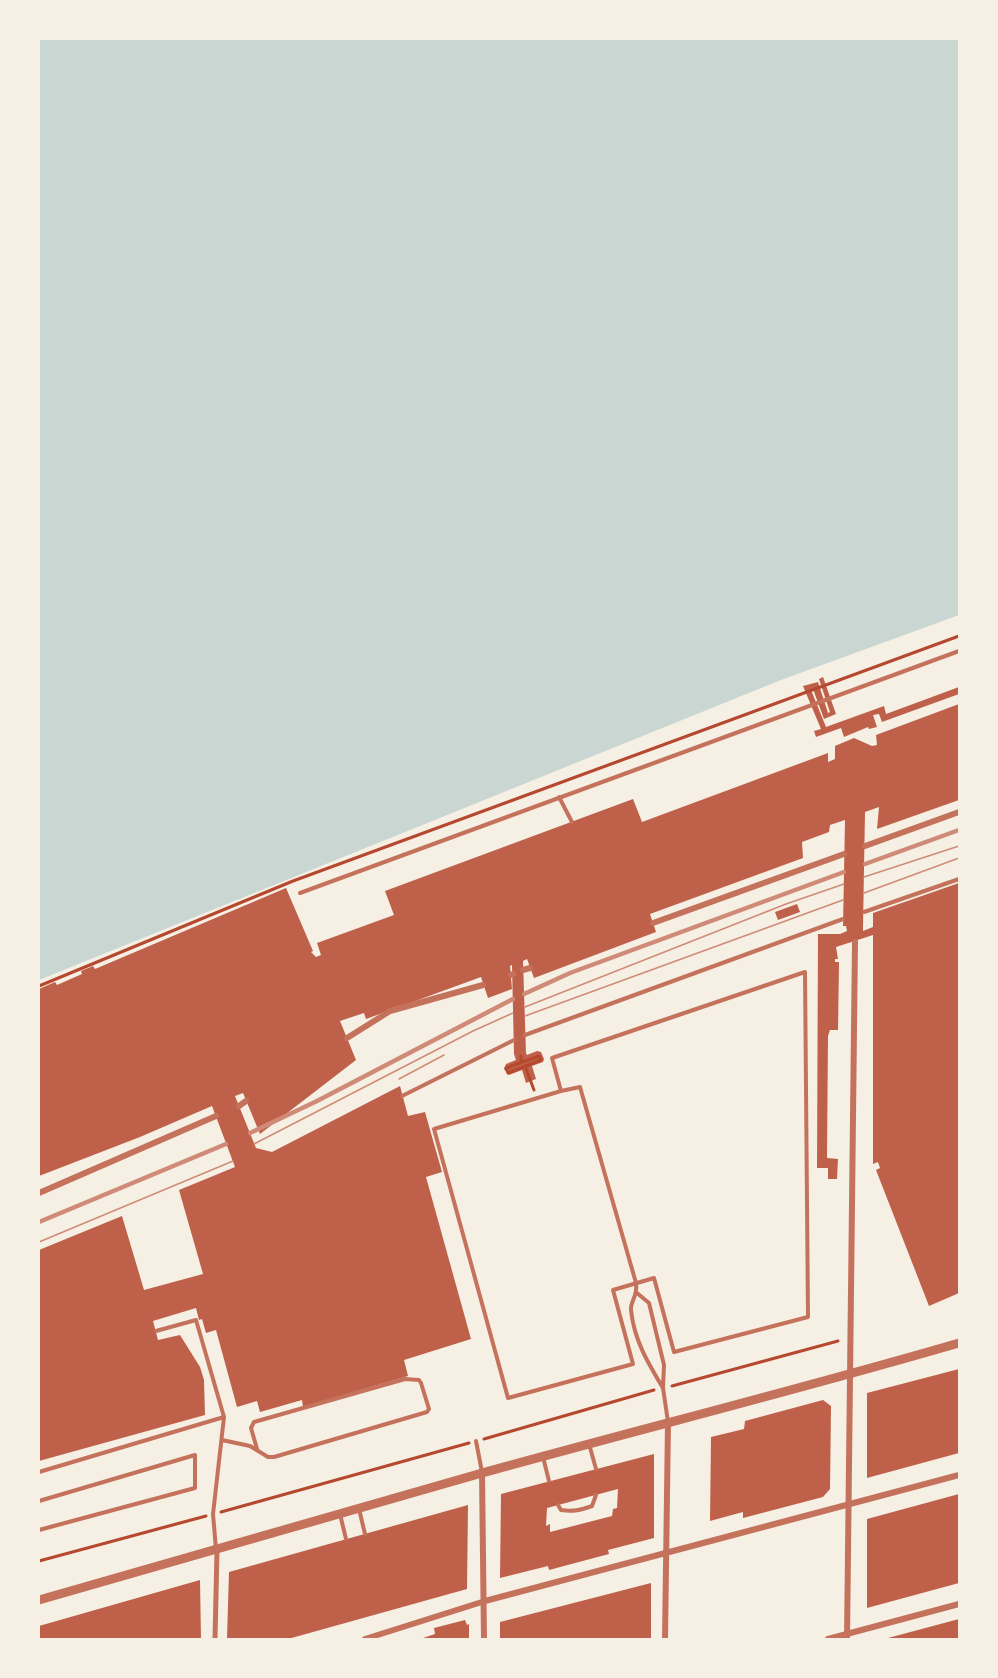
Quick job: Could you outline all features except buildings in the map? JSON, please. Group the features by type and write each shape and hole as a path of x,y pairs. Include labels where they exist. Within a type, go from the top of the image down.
{"street":[{"path":"865,846 959,812"},
{"path":"653,923 844,854"},
{"path":"847,1636 855,942"},
{"path":"347,1038 390,1011 483,985"},
{"path":"239,1106 246,1101"},
{"path":"39,1193 216,1116"},
{"path":"39,1600 482,1473 850,1375 959,1343"},
{"path":"665,1639 668,1422"},
{"path":"482,1473 484,1639"},
{"path":"365,1639 484,1601 959,1475"},
{"path":"215,1639 217,1550"},
{"path":"828,1639 847,1636 959,1604"}],"lane":[{"path":"300,893 959,651"},
{"path":"559,797 572,822"},
{"path":"864,912 959,879"},
{"path":"525,1035 843,919"},
{"path":"561,1092 552,1058 805,972 808,1317 674,1352 654,1278 636,1283 613,1290 633,1364 508,1398 434,1129 580,1087 636,1283 637,1293 630,1307 641,1352 663,1388"},
{"path":"402,1096 514,1040"},
{"path":"637,1293 649,1303 664,1365 663,1388 668,1422"},
{"path":"156,1331 196,1320 224,1417 213,1514 217,1550"},
{"path":"222,1440 257,1449 274,1457 427,1412 429,1409 421,1383 419,1380 405,1378 254,1422 251,1428 257,1449"},
{"path":"39,1472 224,1417"},
{"path":"476,1441 482,1473"},
{"path":"589,1444 596,1469"},
{"path":"39,1501 195,1455 195,1488 39,1530"},
{"path":"543,1456 549,1481"},
{"path":"558,1505 561,1510 583,1509 592,1506 597,1495"},
{"path":"359,1508 365,1534"},
{"path":"340,1513 346,1539"}],"path":[{"path":"39,986 293,881 959,636"},
{"path":"521,1056 521,1062"},
{"path":"539,1056 541,1060 525,1066 508,1073 506,1068 539,1056"},
{"path":"525,1066 531,1081"},
{"path":"39,1561 838,1341"}],"shaded area":[{"path":"39,39 959,39 959,615 781,680 39,980"}],"tram line":[{"path":"864,877 959,846"},
{"path":"864,893 959,858"},
{"path":"525,1007 786,904 844,884"},
{"path":"525,1016 843,900"},
{"path":"254,1144 473,1031 513,1013"},
{"path":"399,1079 444,1055"},
{"path":"39,1242 233,1161"}],"railway":[{"path":"865,864 959,830"},
{"path":"524,994 570,973 844,872"},
{"path":"250,1133 317,1101 513,999"},
{"path":"39,1222 226,1144"}]}
